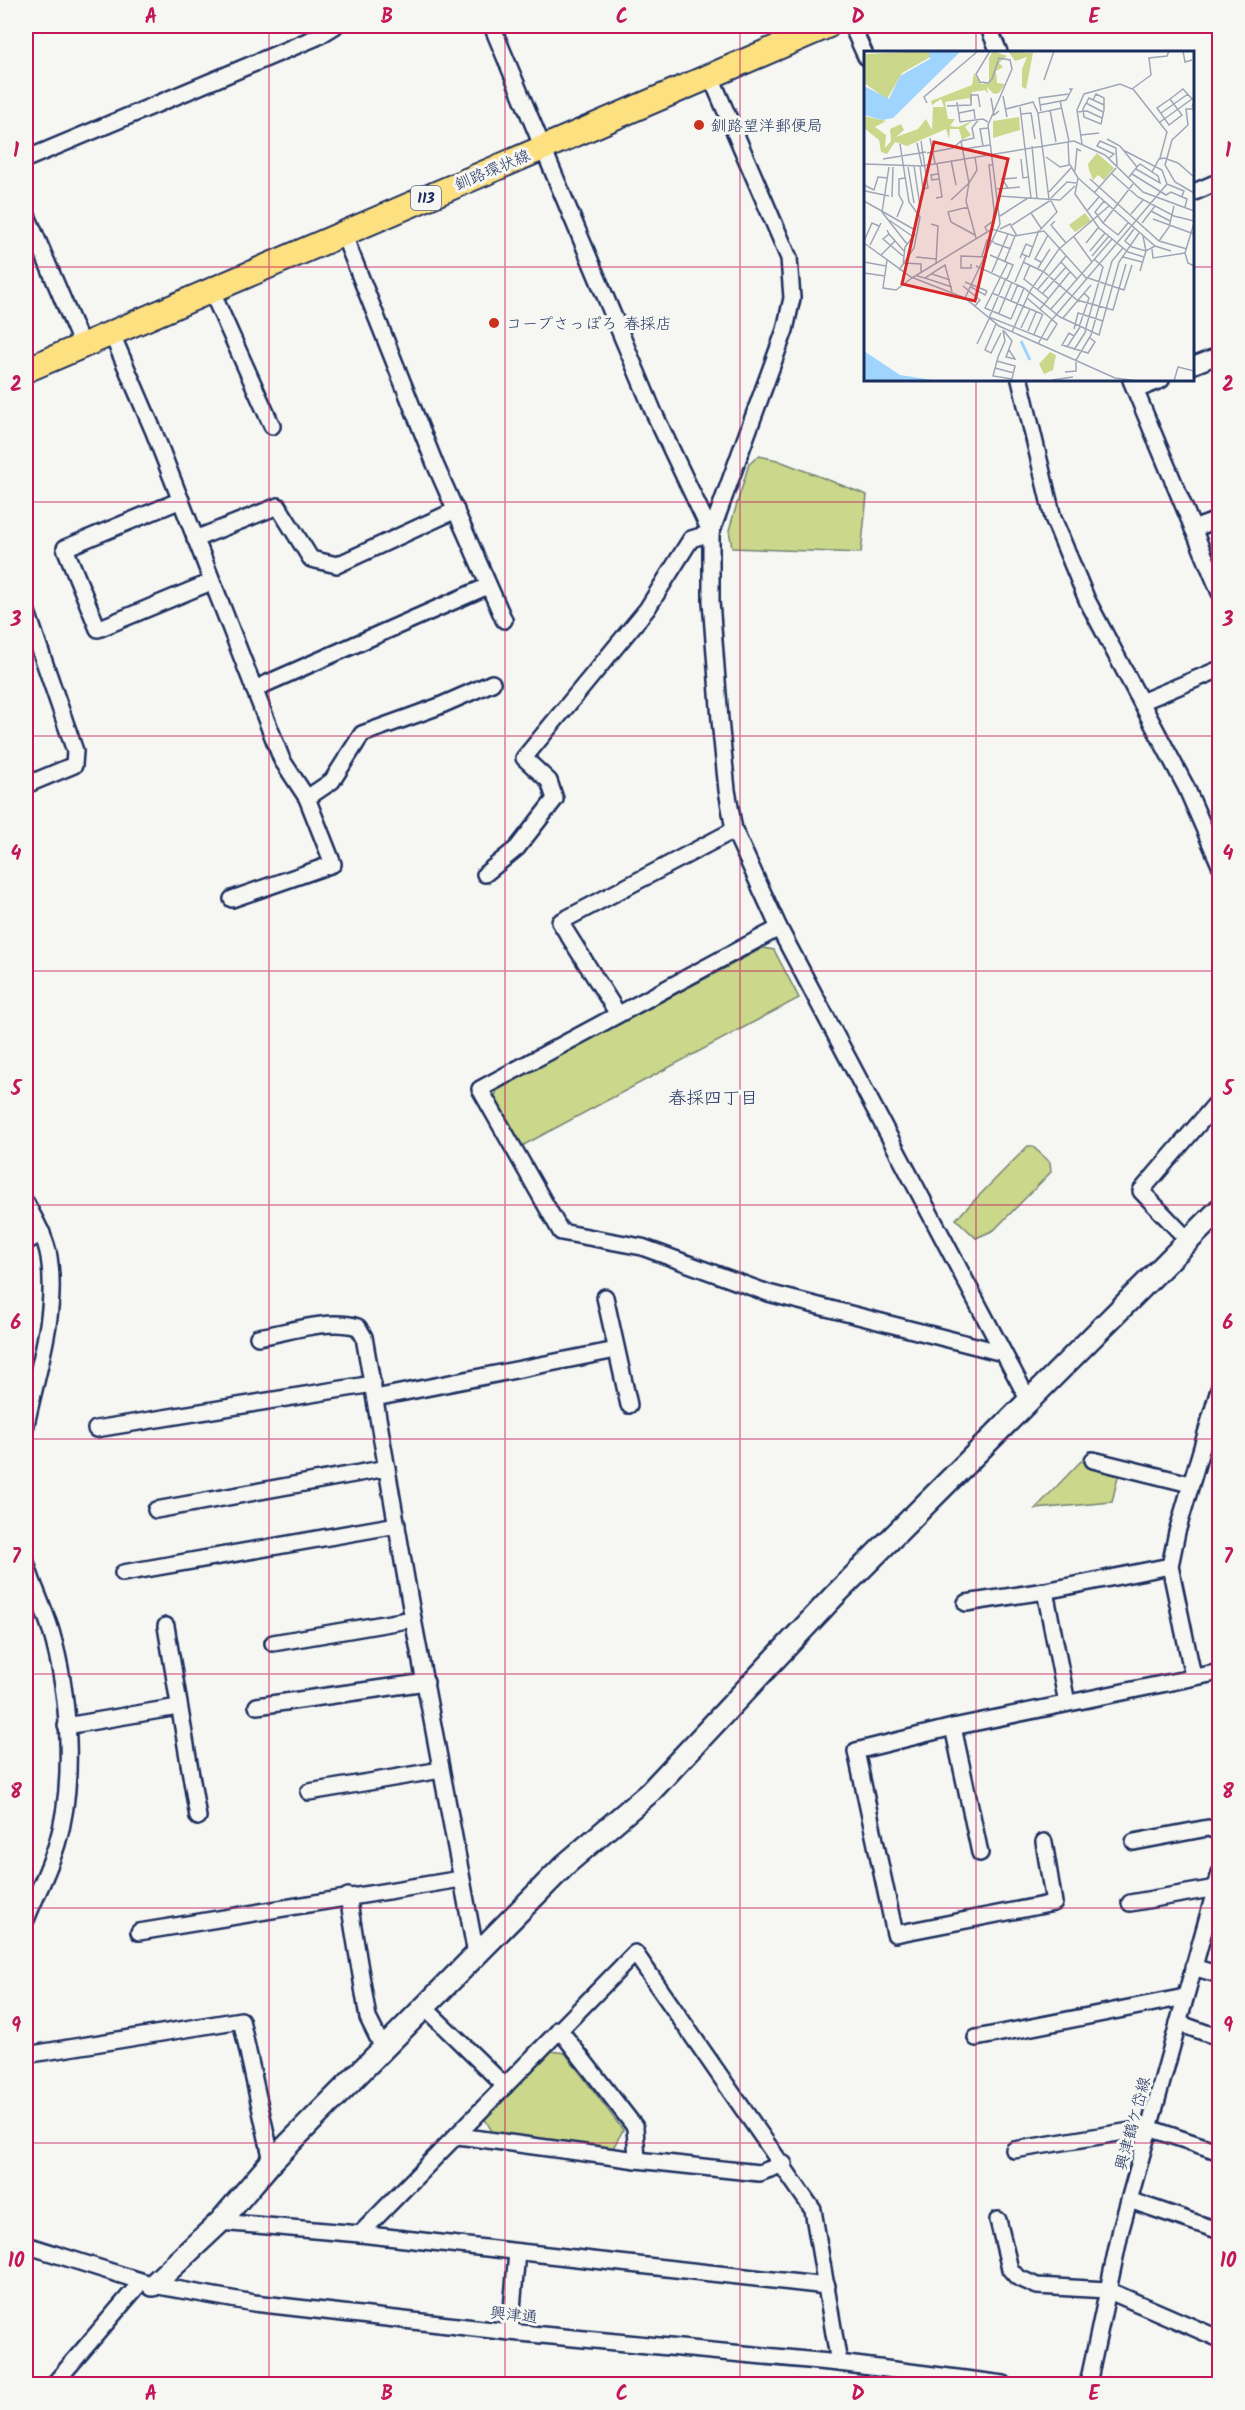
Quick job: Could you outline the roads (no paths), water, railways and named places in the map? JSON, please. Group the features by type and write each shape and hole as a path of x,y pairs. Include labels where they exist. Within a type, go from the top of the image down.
{"main road":[{"name":"釧路環状線","path":"28,363 82,345 827,26"}],"street":[{"path":"26,159 318,37 335,26"},
{"path":"492,26 654,413 711,533"},
{"path":"852,26 864,53"},
{"path":"988,26 999,51"},
{"path":"711,77 789,258 792,298 785,330 711,533 711,602 720,720 727,790 734,830 779,928 1029,1401"},
{"path":"1194,192 1220,181"},
{"path":"26,213 82,345"},
{"path":"343,233 456,510 504,620"},
{"path":"210,290 272,426"},
{"path":"111,332 181,500 282,760 307,798 333,864 232,899"},
{"path":"1194,365 1220,355"},
{"path":"1020,381 1053,518 1087,600 1186,787 1220,865"},
{"path":"1155,381 1133,385 1220,593"},
{"path":"181,500 65,549 98,629 212,582"},
{"path":"195,539 278,506 311,559 337,565 456,510"},
{"path":"1193,529 1220,519"},
{"path":"485,874 517,848 555,799 549,781 524,758 647,609 691,539 711,533"},
{"path":"254,689 488,586"},
{"path":"26,609 75,751 74,765 26,785"},
{"path":"1141,702 1220,669"},
{"path":"307,798 332,781 362,734 437,707 492,683"},
{"path":"618,1014 560,922 734,830"},
{"path":"779,928 480,1089 561,1232 642,1247 768,1293 1003,1353"},
{"path":"1187,1239 1141,1191 1220,1099"},
{"path":"26,1203 42,1233 49,1257 51,1307 26,1425"},
{"path":"54,2385 147,2284 220,2222 272,2162 566,1864 650,1792 832,1597 1029,1401 1187,1239 1220,1209"},
{"path":"26,1242 42,1233"},
{"path":"605,1297 629,1405"},
{"path":"258,1337 329,1324 358,1327 364,1337 413,1619 476,1954"},
{"path":"96,1429 374,1391 616,1350"},
{"path":"1193,1676 1170,1566 1190,1484 1220,1386"},
{"path":"1093,1460 1190,1484"},
{"path":"156,1510 387,1468"},
{"path":"123,1573 397,1525"},
{"path":"26,1566 51,1632 62,1678 66,1726 66,1785 57,1843 26,1920"},
{"path":"966,1604 1170,1566"},
{"path":"1045,1591 1067,1703"},
{"path":"273,1643 413,1619"},
{"path":"166,1626 198,1817"},
{"path":"1044,1842 1054,1903 895,1934 856,1751 954,1727 1220,1672"},
{"path":"257,1706 426,1682"},
{"path":"66,1726 178,1707"},
{"path":"954,1727 980,1853"},
{"path":"309,1792 441,1770"},
{"path":"1134,1842 1208,1828 1220,1832"},
{"path":"139,1932 461,1879"},
{"path":"1130,1903 1218,1880"},
{"name":"興津鶴ケ岱線","path":"1088,2385 1107,2290 1129,2200 1218,1880"},
{"path":"348,1896 368,2018 383,2048"},
{"path":"360,2234 635,1953 784,2164 813,2210 839,2363"},
{"path":"1193,1967 1220,1975"},
{"path":"976,2038 1185,1997"},
{"path":"424,2007 504,2086"},
{"path":"26,2055 241,2020 272,2162"},
{"path":"1178,2023 1220,2038"},
{"path":"560,2029 634,2127 638,2160"},
{"path":"1014,2150 1149,2128 1220,2152"},
{"path":"458,2136 638,2160 759,2173 784,2164"},
{"path":"1129,2200 1220,2231"},
{"path":"998,2220 1010,2269 1017,2277 1036,2286 1107,2290 1220,2339"},
{"path":"220,2222 360,2234 826,2286"},
{"name":"興津通","path":"26,2245 147,2284 254,2303 510,2332 839,2363 1004,2385"},
{"path":"510,2332 517,2252"}],"place":[{"name":"釧路望洋郵便局","path":"699,125"},
{"name":"コープさっぽろ 春採店","path":"494,323"}],"district":[{"name":"春採四丁目","path":"713,1098"}]}
